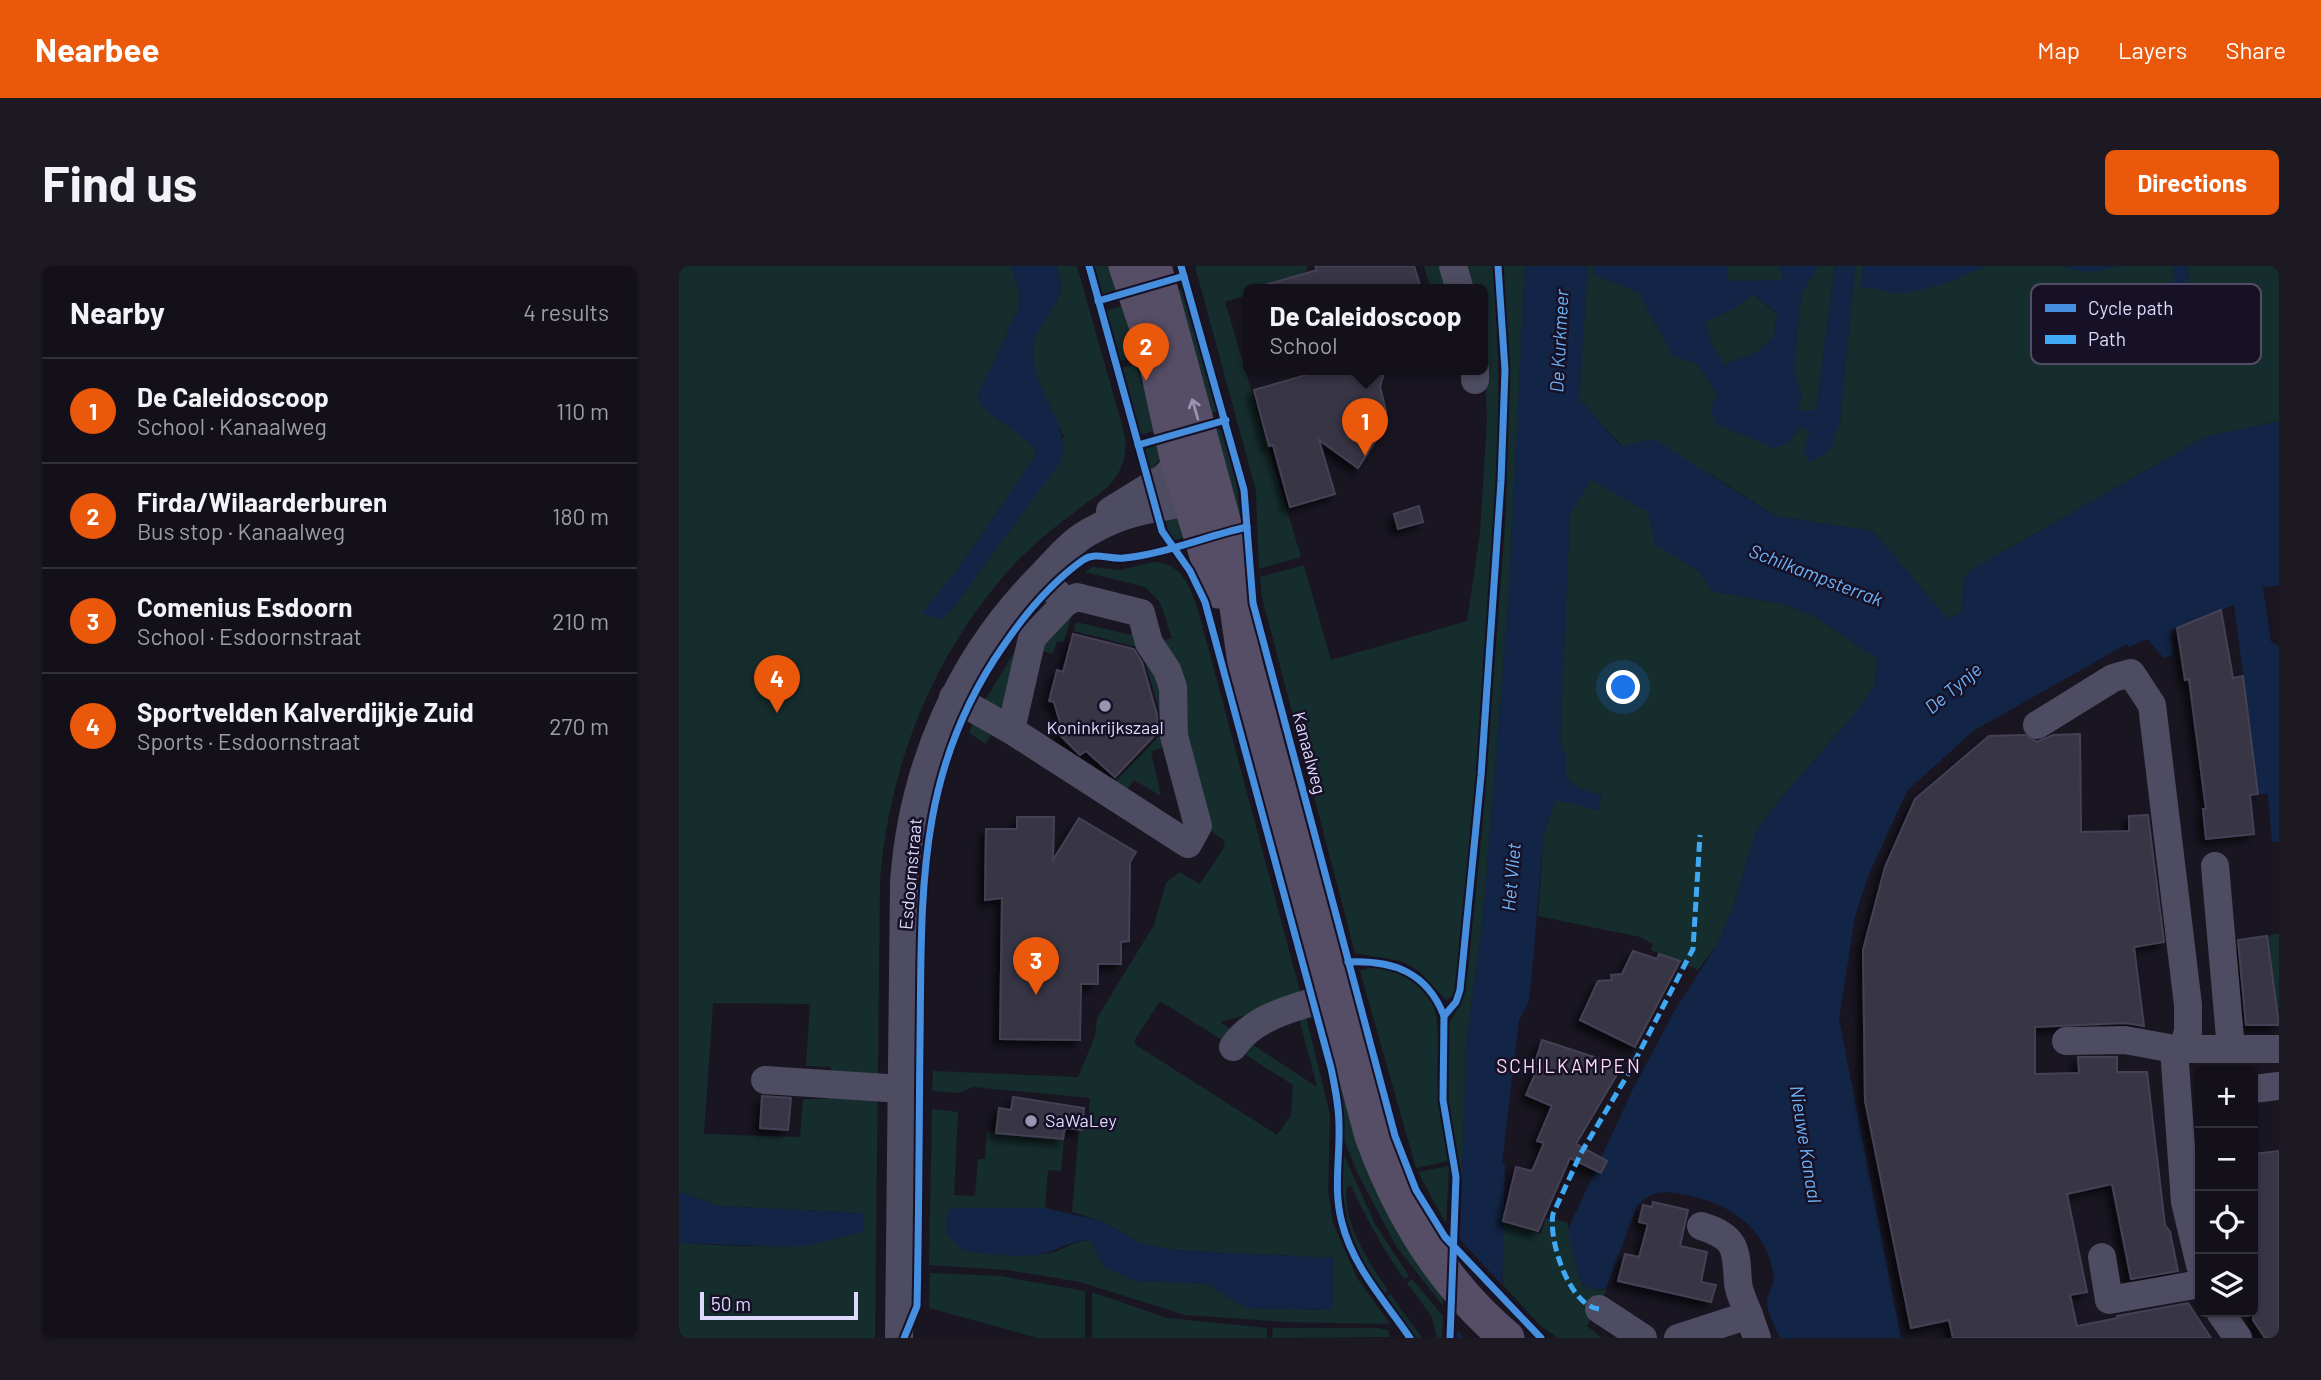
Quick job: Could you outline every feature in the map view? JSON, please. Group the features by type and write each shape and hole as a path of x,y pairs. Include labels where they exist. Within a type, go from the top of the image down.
{"main road":[{"path":"1135,268 1178,462 1225,614 1245,663"},
{"path":"1135,268 1213,475 1226,531 1245,663 1362,1102 1384,1170 1419,1236 1444,1270 1505,1336"}],"street":[{"path":"1453,266 1458,284"},
{"name":"Esdoornstraat","path":"898,1338 904,883 910,829 929,755 953,697 1000,623 1067,549 1091,531 1111,510 1157,482 1178,462"},
{"path":"1190,501 1208,487 1213,475"},
{"name":"Esdoornstraat","path":"1091,531 1127,515 1190,501"},
{"path":"1040,576 1066,602"},
{"path":"953,697 1011,730 1188,844 1198,827 1174,736 1173,687 1167,670 1149,643 1141,613 1077,597 1066,602 1033,638 1011,730"},
{"path":"2037,725 2113,678 2131,673 2151,705 2188,1005 2188,1031 2179,1049 2189,1096 2185,1202 2197,1254"},
{"path":"2215,866 2231,1049"},
{"path":"1233,1047 1241,1035 1288,1009 1334,996"},
{"path":"2066,1041 2125,1040 2179,1049 2279,1049"},
{"path":"765,1080 902,1089"},
{"path":"2258,1088 2279,1086"},
{"path":"1678,1338 1753,1326 1738,1286 1739,1257 1721,1232 1701,1226"},
{"path":"2102,1257 2109,1300 2195,1285"},
{"path":"1599,1309 1643,1338"},
{"path":"2223,1317 2238,1338"}],"green space":[{"path":"679,266 1011,266 1020,294 1019,308 977,397 992,413 1024,438 1037,454 958,569 923,613 951,611 1005,537 1064,436 1035,372 1033,350 1035,338 1060,291 1056,266 1077,266 1125,436 1122,465 1105,489 1019,559 964,629 941,668 906,749 885,835 880,880 875,1338 679,1338 679,1243 772,1246 817,1242 864,1231 864,1213 720,1206 679,1192","holes":["713,1003 810,1004 806,1066 831,1067 827,1099 803,1099 800,1137 704,1134"]},
{"path":"1093,266 1120,266 1127,287 1101,295"},
{"path":"1195,266 1307,266 1308,271 1290,277 1291,282 1284,284 1243,284 1243,297 1225,302 1243,362 1243,375 1247,375 1301,557 1259,569 1256,491"},
{"path":"1424,266 1443,266 1448,284 1429,284"},
{"path":"1463,266 1493,266 1498,350 1496,520 1485,690 1461,943 1454,995 1446,1000 1419,971 1401,961 1355,953 1262,597 1260,577 1304,565 1331,660 1467,621 1480,534 1487,420 1485,375 1488,375 1488,284 1468,284"},
{"path":"1503,266 1525,266 1508,607 1483,917 1466,1046 1462,1180 1447,1098 1448,1025 1460,1005 1468,970 1483,820 1506,510 1509,368"},
{"path":"1588,266 1594,266 1594,274 1639,293 1673,356 1698,364 1717,394 1711,411 1788,444 1800,427 1811,431 1804,449 1840,423 1855,266 1863,266 1861,288 1871,286 1896,293 1937,284 1986,266 2063,266 2086,273 2119,266 2173,266 2173,284 2031,284 2031,364 2261,364 2261,284 2188,284 2188,266 2279,266 2279,421 2205,437 1976,567 1965,575 1961,613 1947,619 1873,531 1775,516 1712,475 1622,446 1579,399"},
{"path":"1727,266 1779,266 1784,280 1726,281"},
{"path":"1818,266 1835,266 1816,411 1797,411 1794,369 1801,295"},
{"path":"1181,289 1218,411 1203,415 1168,292"},
{"path":"1753,294 1777,314 1774,337 1757,352 1724,365 1710,341 1705,322 1735,308"},
{"path":"1125,305 1134,357 1120,361 1106,311"},
{"path":"1136,364 1142,385 1149,383 1162,428 1140,435 1122,368"},
{"path":"1215,427 1221,430 1236,482 1241,519"},
{"path":"1160,444 1160,459 1150,471 1144,449"},
{"path":"1590,479 1649,512 1656,545 1699,571 1712,591 1783,604 1816,617 1877,659 1875,684 1859,709 1772,809 1755,834 1734,905 1718,943 1698,970 1651,950 1653,944 1640,937 1538,916 1544,833 1556,799 1599,810 1601,796 1580,789 1565,776 1566,756 1560,741 1570,514"},
{"path":"1176,515 1192,535 1175,540 1169,536 1165,518"},
{"path":"1154,562 1164,563 1178,572 1188,585 1198,610 1302,999 1220,1022 1235,1032 1227,1043 1160,1001 1134,1041 1136,1045 1277,1135 1291,1115 1293,1085 1238,1050 1244,1039 1317,1087 1298,1014 1305,1012 1330,1115 1328,1191 1333,1223 1357,1278 1390,1324 1285,1322 1185,1315 1080,1282 1008,1270 929,1265 932,1109 958,1112 954,1195 975,1196 978,1159 985,1159 987,1131 1064,1140 1061,1171 1048,1170 1045,1208 953,1208 947,1212 963,1251 1029,1256 1055,1252 1080,1242 1091,1241 1103,1267 1137,1281 1208,1284 1246,1308 1332,1310 1333,1258 1174,1250 1140,1243 1102,1221 1072,1212 1080,1117 1088,1118 1090,1098 973,1087 959,1093 932,1091 933,1071 1078,1077 1095,1036 1097,1018 1154,925 1166,883 1179,872 1200,884 1225,846 1223,839 1210,831 1159,642 1172,638 1160,602 1145,587 1085,572 1093,567 1120,570"},
{"path":"1074,607 1064,642 1057,641 1053,654 1038,650"},
{"path":"1076,622 1131,635 1134,622 1158,671 1165,730 1141,648 1074,631"},
{"path":"1019,644 1001,710 984,702"},
{"path":"975,719 993,730 986,744 969,733"},
{"path":"1161,734 1166,747 1151,751 1161,796 1134,780 1127,790 1113,783"},
{"path":"2279,933 2279,1009 2277,1009 2267,936"},
{"path":"1371,967 1398,973 1417,982 1428,995 1435,1010 1439,1100 1449,1161 1416,1168 1360,971"},
{"path":"1319,1008 1443,1288 1443,1306 1396,1246 1357,1172 1343,1137 1341,1095"},
{"path":"1342,1151 1375,1224 1409,1276 1404,1279 1351,1186 1347,1186 1346,1199 1352,1227 1388,1291 1384,1294 1363,1260 1349,1226 1343,1190"},
{"path":"1449,1166 1446,1224 1418,1172"},
{"path":"1545,1218 1567,1222 1582,1284 1588,1289 1607,1290 1587,1326 1602,1338 1558,1338 1541,1326 1503,1285 1502,1222 1541,1234"},
{"path":"930,1273 999,1276 1085,1291 1085,1338 1038,1338 929,1308"},
{"path":"1412,1279 1443,1316 1442,1338 1437,1338 1432,1317 1407,1283"},
{"path":"1092,1292 1167,1318 1267,1328 1267,1338 1092,1338"},
{"path":"1390,1294 1422,1338 1415,1338 1386,1297"},
{"path":"1273,1328 1378,1328 1388,1330 1390,1337 1272,1338"}],"water":[{"path":"1011,266 1056,266 1060,280 1060,292 1038,331 1033,355 1039,382 1061,434 1061,461 951,611 940,620 922,613 958,569 1037,454 1024,438 990,414 977,397 1019,308 1020,294"},
{"path":"1525,266 1588,266 1579,399 1621,446 1654,439 1775,516 1873,531 1948,619 1961,613 1965,575 1976,567 2205,437 2279,421 2279,586 2263,587 2271,642 2278,645 2279,650 2279,842 2272,842 2268,794 2259,794 2234,605 2171,630 2173,655 2164,658 2147,639 2129,647 2127,644 1973,731 1907,791 1869,874 1855,916 1839,1019 1901,1338 1780,1338 1767,1306 1774,1277 1770,1260 1756,1233 1721,1206 1707,1200 1669,1192 1656,1193 1637,1206 1606,1289 1588,1289 1579,1279 1568,1229 1633,1089 1675,1010 1718,943 1734,905 1755,834 1772,809 1859,709 1875,684 1877,659 1816,617 1783,604 1712,591 1699,571 1655,545 1648,512 1591,480 1570,515 1560,741 1566,756 1565,776 1580,789 1601,795 1599,810 1556,800 1544,833 1531,982 1528,1004 1519,1020 1502,1163 1505,1164 1501,1338 1457,1338 1466,1046 1483,917 1508,608"},
{"path":"1594,266 1727,266 1727,281 1783,280 1779,266 1818,266 1801,295 1794,369 1802,396 1797,411 1816,410 1835,266 1855,266 1840,423 1830,451 1808,463 1804,449 1810,431 1800,427 1788,444 1773,448 1715,423 1711,411 1717,394 1698,364 1673,356 1639,293 1593,274","holes":["1753,294 1777,313 1774,337 1757,352 1724,365 1710,341 1705,322 1735,308"]},
{"path":"1863,266 1986,266 1931,287 1897,293 1860,289"},
{"path":"2063,266 2119,266 2086,273"},
{"path":"2173,266 2188,266 2188,284 2173,284"},
{"path":"679,1192 720,1206 864,1213 864,1231 812,1245 790,1247 679,1243"},
{"path":"952,1208 1045,1208 1102,1221 1140,1243 1174,1250 1334,1258 1332,1310 1246,1308 1208,1284 1137,1281 1103,1267 1091,1241 1028,1256 963,1251 946,1234 947,1212"}],"pier":[{"path":"1457,1236 1504,1287 1503,1338 1464,1338 1454,1327"}],"building":[{"path":"1315,266 1414,266 1420,284 1268,284 1317,270"},
{"path":"1306,375 1384,375 1380,387 1386,411 1382,416 1387,423 1358,468 1319,440 1335,494 1290,507 1273,445 1269,446 1254,390"},
{"path":"1419,506 1423,522 1398,529 1394,514"},
{"path":"2221,610 2233,678 2243,676 2258,794 2250,795 2254,834 2206,839 2203,809 2206,809 2189,679 2185,680 2177,628"},
{"name":"Koninkrijkszaal","path":"1073,634 1134,649 1142,662 1157,715 1157,733 1115,777 1086,751 1080,755 1058,733 1062,730 1054,702 1049,701 1057,670 1063,672"},
{"path":"2080,734 2081,832 2129,831 2129,816 2148,815 2164,942 2134,947 2144,1026 2125,1023 2035,1027 2035,1074 2079,1073 2078,1057 2117,1057 2117,1072 2147,1072 2165,1225 2170,1232 2178,1271 2131,1279 2112,1184 2067,1194 2087,1292 2070,1295 2077,1326 2188,1303 2211,1338 1953,1338 1949,1320 1911,1328 1865,1101 1863,950 1885,867 1915,799 1989,736 2025,735 2037,742 2053,735"},
{"path":"1017,817 1054,817 1053,860 1079,818 1136,852 1130,862 1129,941 1121,942 1121,964 1098,964 1098,984 1081,984 1080,1040 1000,1039 1002,898 985,900 986,829 1017,829"},
{"path":"2267,936 2279,1025 2246,1025 2238,940"},
{"path":"1633,951 1657,959 1659,954 1680,961 1635,1047 1580,1020 1598,981 1612,980 1611,975 1622,974"},
{"path":"1542,1040 1622,1066 1576,1144 1607,1161 1601,1173 1570,1158 1538,1231 1503,1221 1516,1167 1532,1171 1544,1143 1537,1141 1552,1106 1526,1095 1539,1065 1535,1063"},
{"path":"762,1096 791,1098 788,1130 760,1128"},
{"name":"SaWaLey","path":"1013,1097 1084,1108 1082,1130 1065,1128 1063,1139 996,1133 999,1108 1011,1110"},
{"path":"2279,1151 2279,1338 2265,1338 2253,1320 2253,1317 2258,1317 2258,1153"},
{"path":"1653,1202 1688,1210 1680,1246 1707,1252 1701,1282 1716,1285 1711,1302 1618,1281 1625,1254 1639,1257 1648,1224 1639,1222 1643,1205 1652,1207"}],"marked path":[{"path":"1599,1309 1588,1305 1578,1296 1563,1270 1554,1239 1553,1214 1581,1153 1627,1076 1693,949 1700,835"}],"cycle path":[{"path":"1089,266 1162,531 1190,571 1205,602 1331,1068 1338,1111 1337,1187 1342,1223 1362,1269 1410,1338"},
{"name":"Kanaalweg","path":"1181,266 1244,490 1253,603 1395,1136 1416,1190 1445,1237 1541,1338"},
{"path":"1450,1338 1456,1177 1443,1100 1444,1016 1456,1002 1460,990 1481,776 1501,481 1505,370 1498,266"},
{"path":"1098,301 1184,276"},
{"path":"1138,445 1226,420"},
{"path":"904,1338 917,1306 921,935 924,885 929,836 939,787 954,740 975,692 1012,633 1050,588 1083,560 1093,556 1139,556 1247,527"},
{"path":"1348,962 1380,963 1407,972 1428,989 1444,1016"}],"place":[{"name":"Firda/Wilaarderburen","path":"1146,381"},
{"name":"De Caleidoscoop","path":"1365,456"},
{"name":"Koninkrijkszaal","path":"1105,706"},
{"name":"Sportvelden Kalverdijkje Zuid","path":"777,713"},
{"name":"Comenius Esdoorn","path":"1036,995"},
{"name":"SaWaLey","path":"1031,1121"}],"district":[{"name":"SCHILKAMPEN","path":"1569,1066"}],"water label":[{"name":"De Kurkmeer","path":"1559,341"},
{"name":"Schilkampsterrak","path":"1816,575"},
{"name":"De Tynje","path":"1953,688"},
{"name":"Het Vliet","path":"1511,877"},
{"name":"Nieuwe Kanaal","path":"1806,1144"}]}
